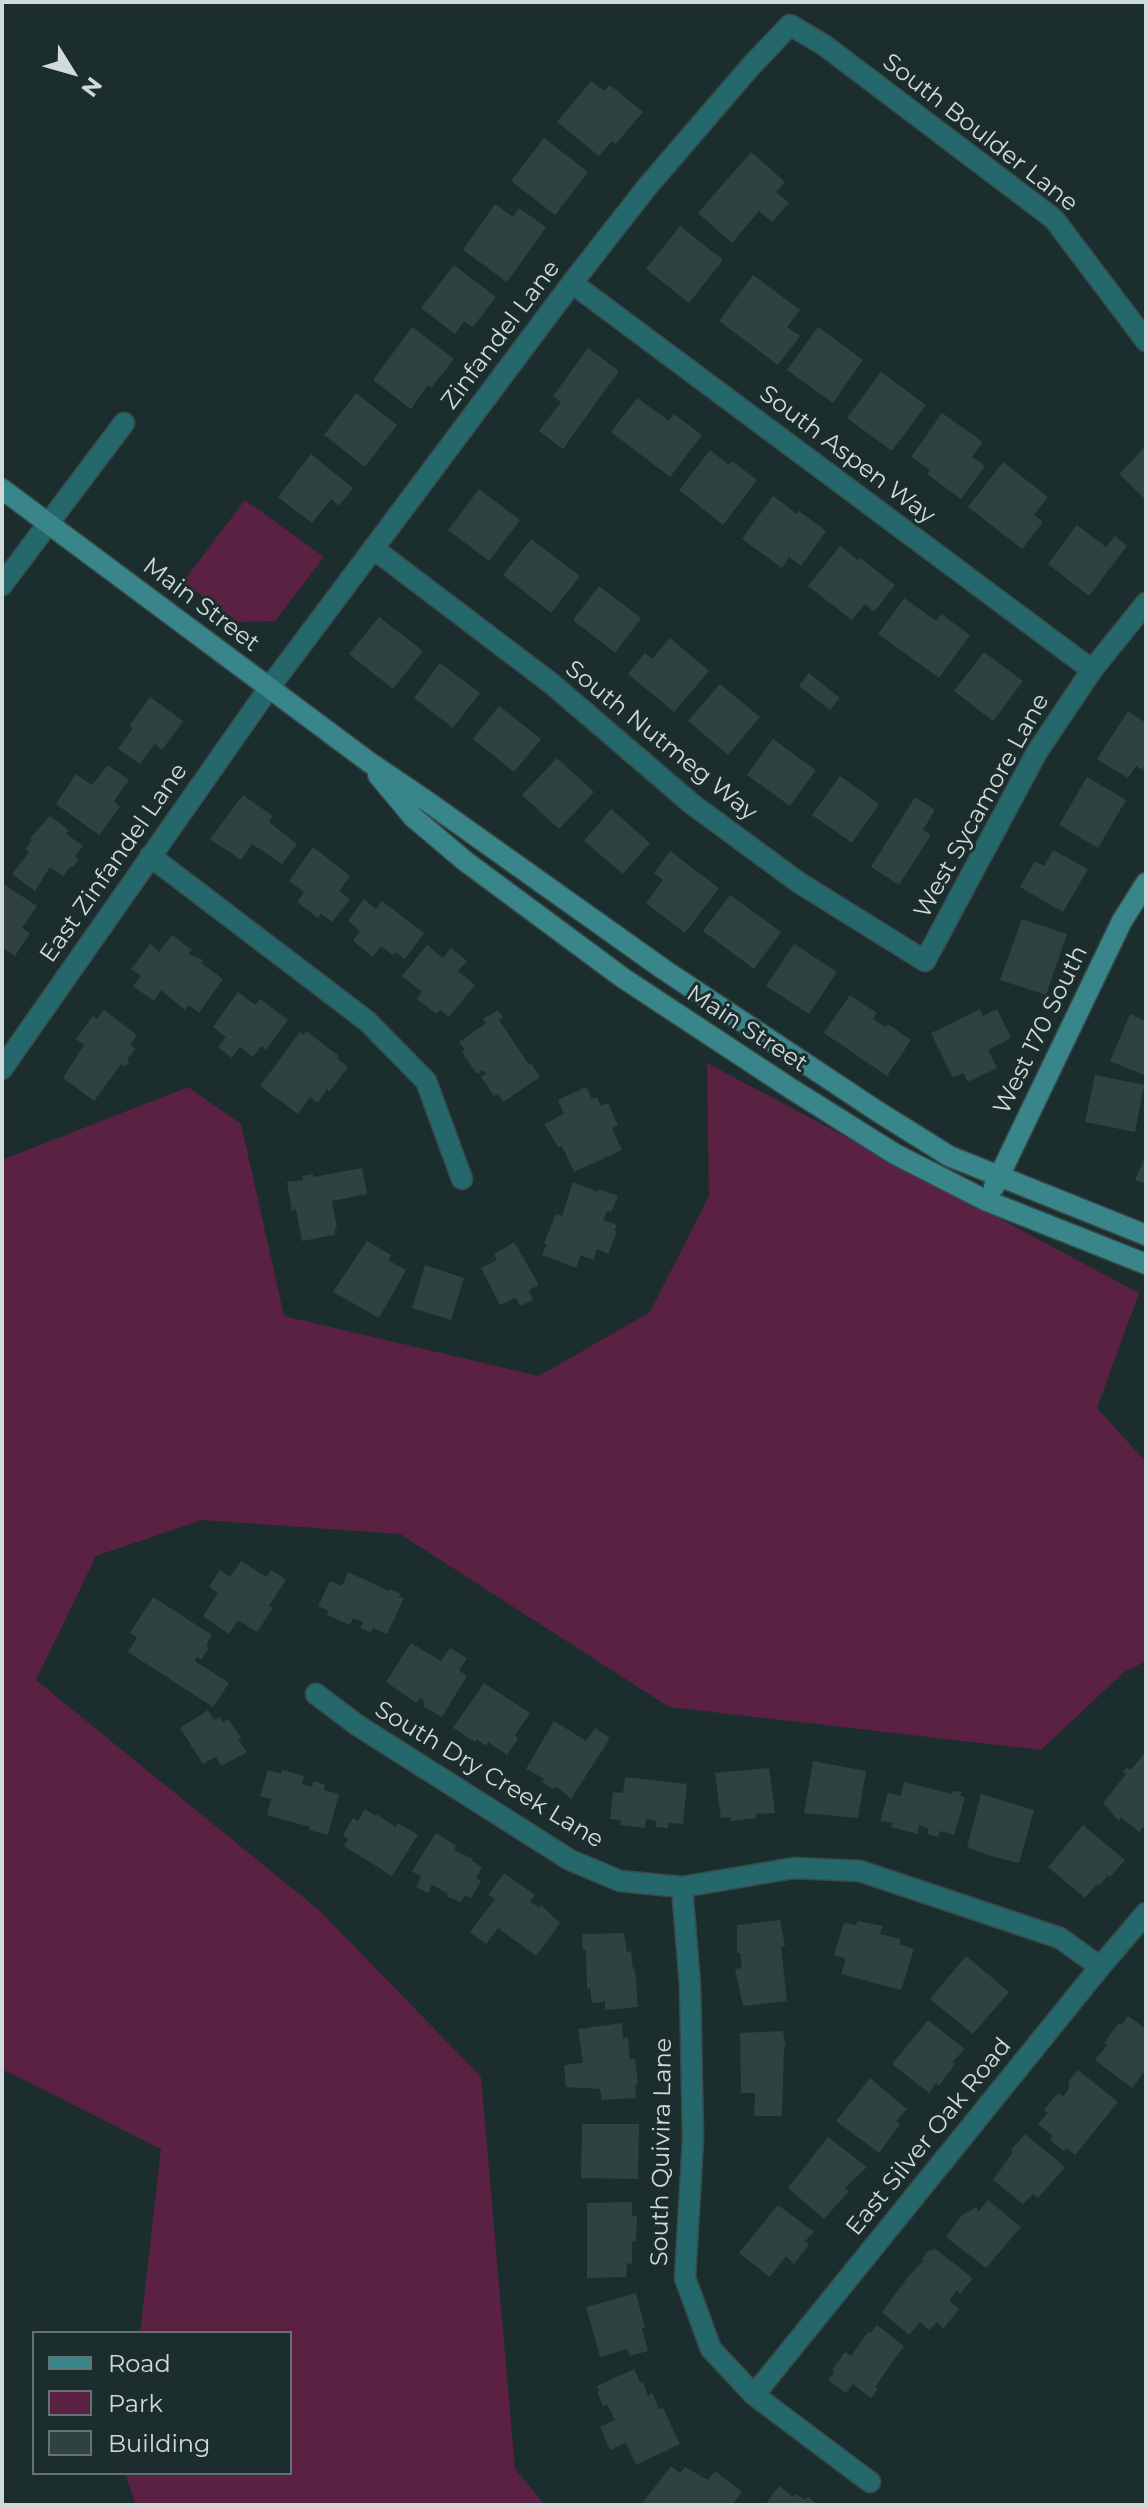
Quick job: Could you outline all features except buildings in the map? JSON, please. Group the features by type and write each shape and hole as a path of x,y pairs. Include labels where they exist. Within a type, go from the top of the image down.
{"street":[{"name":"Zinfandel Lane","path":"269,688 647,187 790,25"},
{"name":"South Boulder Lane","path":"790,25 824,45 1054,219 1146,341"},
{"name":"South Aspen Way","path":"572,283 1092,670"},
{"path":"2,585 124,423"},
{"name":"Main Street","path":"2,489 369,762 663,969 877,1111 949,1156 1146,1235"},
{"name":"South Nutmeg Way","path":"374,549 552,684 704,812 798,882 925,961"},
{"name":"West Sycamore Lane","path":"925,961 1037,752 1092,670 1146,603"},
{"name":"East Zinfandel Lane","path":"2,1069 269,688"},
{"name":"Main Street","path":"369,762 413,817 439,840 623,978 895,1154 987,1201 1146,1264"},
{"path":"150,856 367,1021 426,1081 462,1179"},
{"name":"West 170 South","path":"987,1201 1122,921 1146,883"},
{"name":"South Dry Creek Lane","path":"316,1694 357,1725 570,1860 620,1881 682,1887 794,1868 860,1871 1060,1938 1100,1967"},
{"name":"South Quivira Lane","path":"682,1887 690,1985 693,2139 685,2278 711,2349 754,2395 870,2482"},
{"name":"East Silver Oak Road","path":"754,2395 1146,1913"}],"green space":[{"path":"245,500 324,557 275,621 238,622 183,582"},
{"path":"707,1063 1139,1293 1097,1408 1146,1462 1146,1661 1124,1672 1041,1750 669,1707 400,1534 202,1520 96,1556 36,1680 320,1911 481,2077 515,2469 545,2505 136,2505 126,2475 292,2475 292,2331 140,2331 161,2149 2,2069 2,1160 188,1087 241,1124 284,1316 539,1376 650,1312 709,1196"}]}
